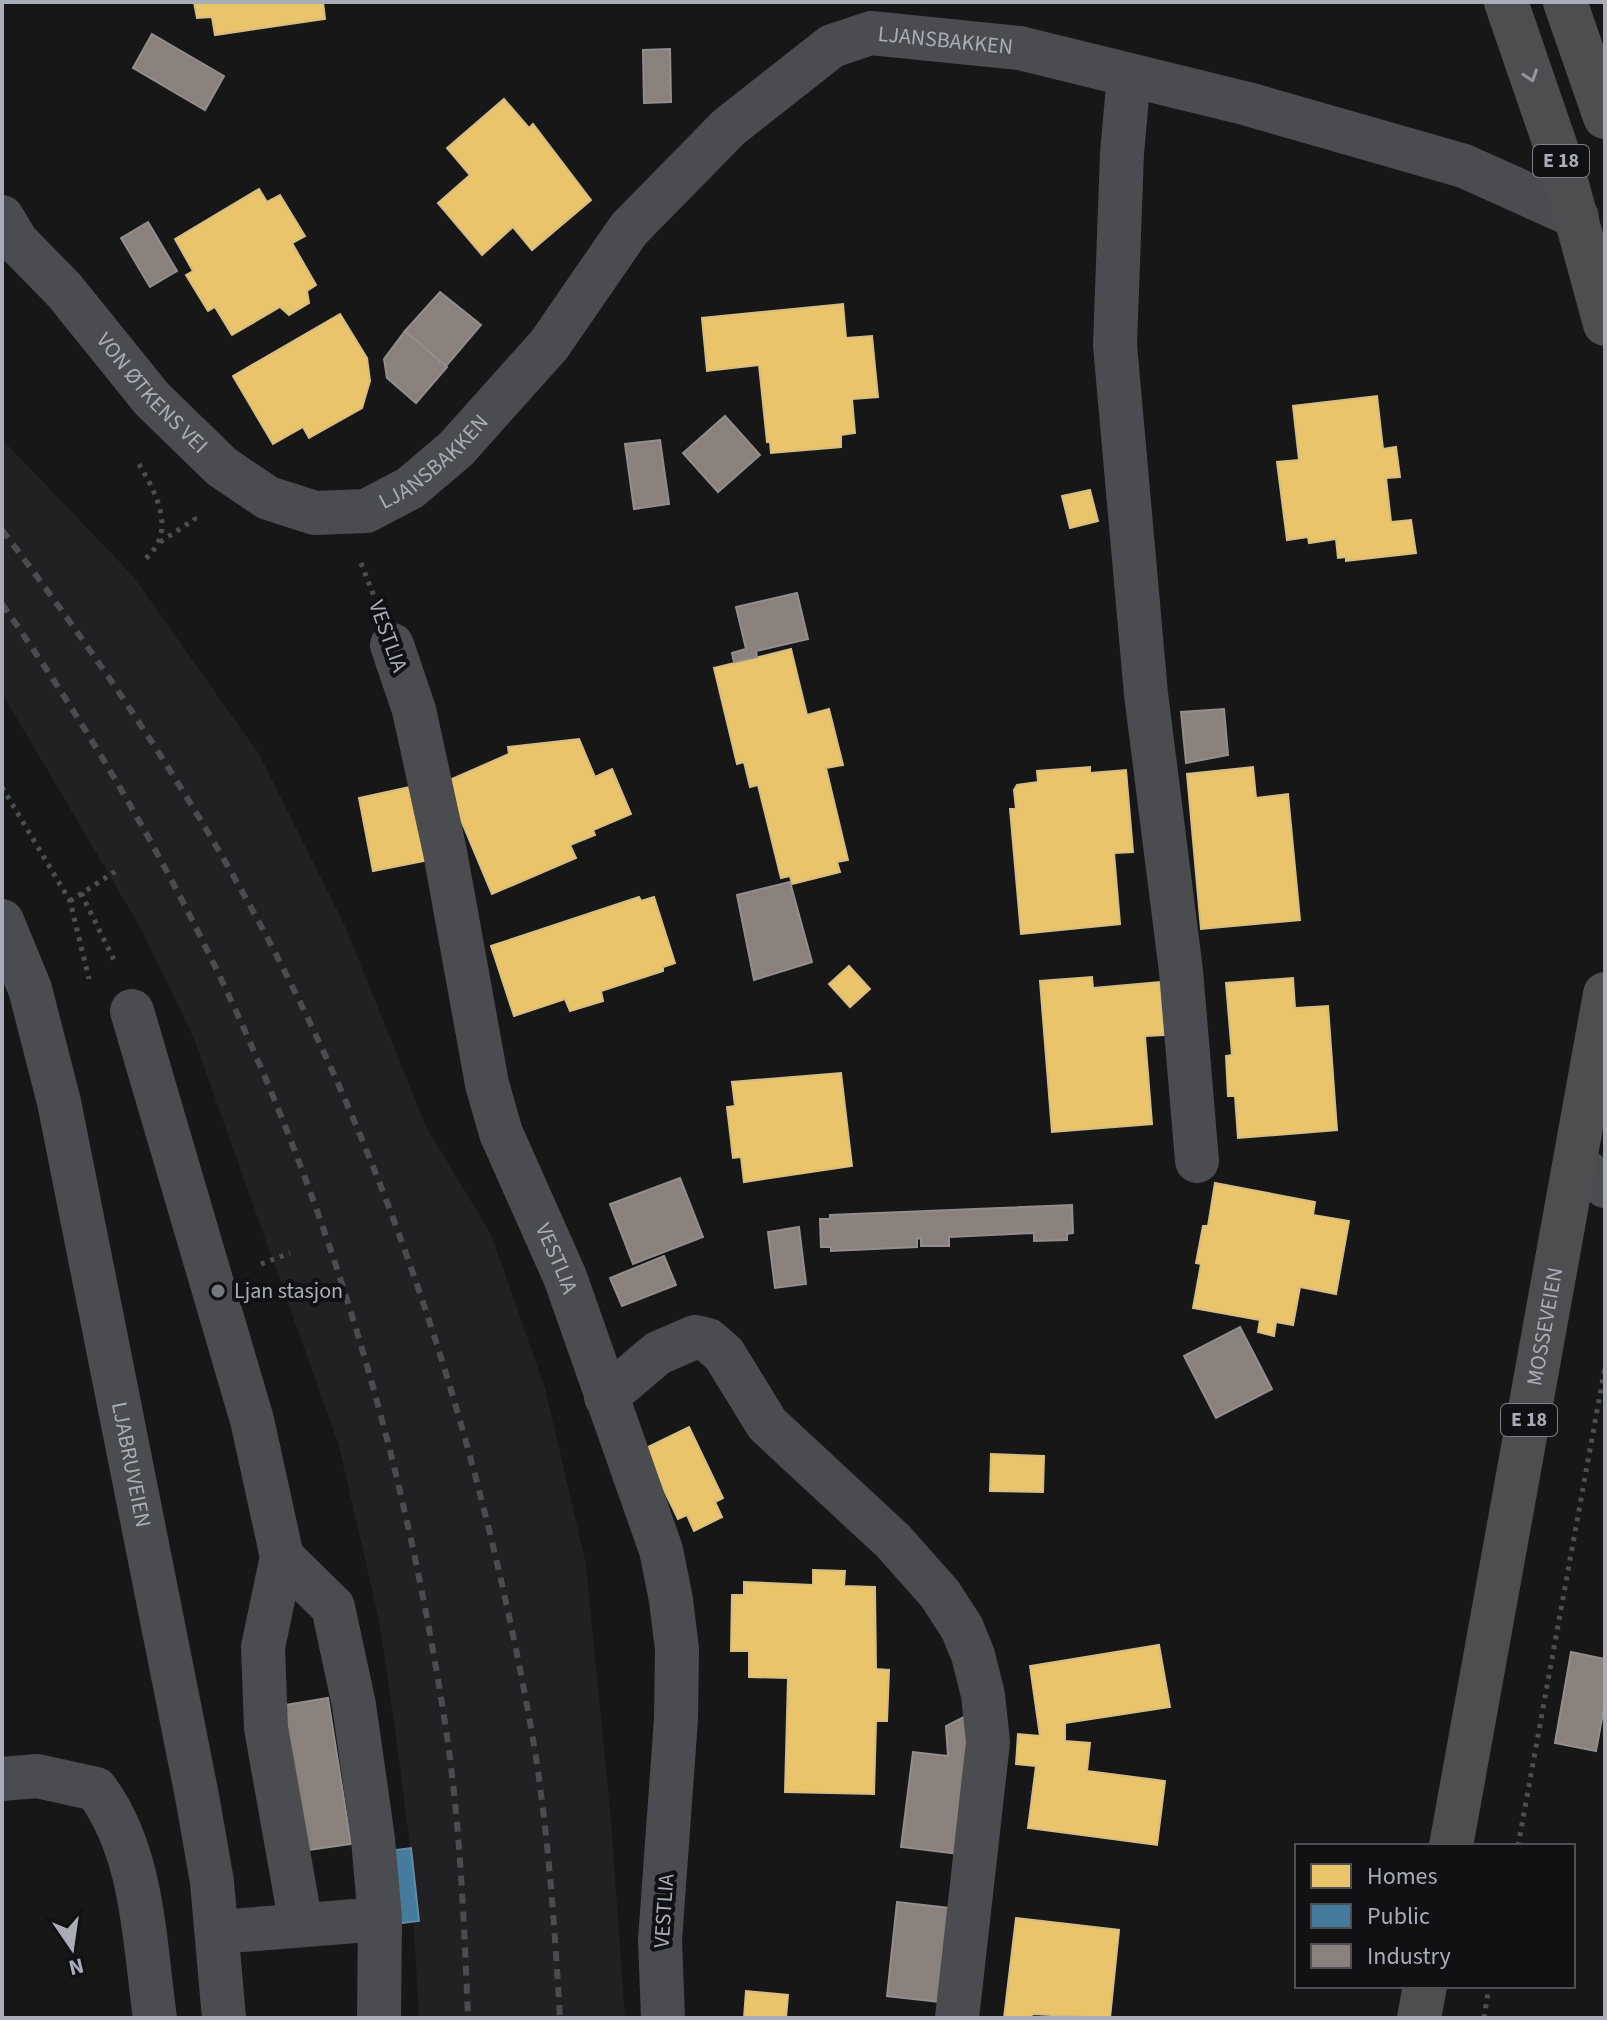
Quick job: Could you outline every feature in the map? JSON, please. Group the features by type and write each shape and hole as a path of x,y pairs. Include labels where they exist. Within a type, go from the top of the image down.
{"highway":[{"name":"E 18","path":"1506,2 1577,217 1605,324"},
{"name":"E 18","path":"1565,2 1605,117"},
{"name":"MOSSEVEIEN","path":"1451,1844 1590,1175 1605,994"},
{"path":"1419,2018 1425,1988"}],"street":[{"name":"LJANSBAKKEN","path":"342,513 366,511 410,488 456,449 549,345 629,229 729,127 832,46 871,33 1020,48 1248,104 1464,166 1577,217"},
{"path":"1129,76 1122,153 1115,345 1146,694 1181,971 1197,1161"},
{"name":"VON ØTKENS VEI","path":"2,217 17,242 64,290 146,392 222,467 268,498 315,513 342,513"},
{"name":"VESTLIA","path":"392,645 414,710 445,852 487,1084 501,1133 565,1277 661,1550 675,1625 676,1719 660,1940 663,2018"},
{"name":"LJABRUVEIEN","path":"2,921 30,989 59,1102 180,1704 218,1932 224,2018"},
{"path":"132,1011 252,1420 282,1557 263,1647 266,1728 301,1925"},
{"path":"606,1397 658,1353 695,1337 708,1340 724,1354 767,1424 893,1541 940,1594 962,1628 973,1655 983,1695 988,1742 957,2018"},
{"path":"282,1557 333,1607 354,1705 380,1919 379,2018"},
{"path":"2,1779 37,1776 96,1789 112,1811 128,1849 138,1892 155,2018"},
{"path":"218,1932 380,1919"}],"path":[{"name":"VESTLIA","path":"342,513 392,645"},
{"path":"160,543 195,519 193,516"},
{"path":"2,787 70,901 72,920 91,988"},
{"path":"70,901 116,871"},
{"path":"81,893 107,941 132,1011"},
{"path":"275,1259 290,1253"},
{"path":"1518,1844 1605,1367"},
{"path":"1484,2018 1489,1988"}],"shaded area":[{"path":"2,439 133,576 259,754 345,926 426,1127 491,1234 545,1388 586,1564 611,1821 625,2018 419,2018 409,1839 396,1736 379,1620 339,1446 193,1036 141,929 2,693"}],"building: Homes":[{"path":"194,2 323,2 325,19 215,35 212,17 197,18"},
{"path":"504,99 529,128 533,124 591,200 532,250 513,227 482,255 438,203 470,175 447,148"},
{"path":"259,189 267,202 280,195 305,236 292,243 316,285 307,291 309,303 289,315 280,307 232,335 215,307 208,311 186,275 193,271 175,239"},
{"path":"843,304 846,338 872,336 878,397 852,399 855,433 841,435 841,447 771,453 770,442 767,442 759,365 707,371 702,318"},
{"path":"340,314 367,358 370,381 362,408 309,438 303,427 273,444 233,376"},
{"path":"1377,396 1383,449 1396,447 1400,477 1386,478 1391,522 1411,520 1416,553 1346,561 1346,557 1338,558 1336,539 1309,543 1308,537 1287,540 1277,462 1299,460 1293,406"},
{"path":"1090,490 1098,521 1070,528 1062,496"},
{"path":"791,649 807,715 829,709 843,765 826,768 848,860 837,862 840,872 792,884 790,876 781,878 758,785 750,787 744,762 737,764 714,668"},
{"path":"579,739 595,777 612,769 631,814 593,830 595,835 570,845 576,858 492,894 445,782 509,754 508,747"},
{"path":"1090,767 1090,773 1126,770 1133,852 1114,853 1120,924 1021,934 1010,809 1016,809 1014,790 1017,785 1038,782 1037,771"},
{"path":"1253,767 1256,798 1288,794 1300,920 1201,929 1187,774"},
{"path":"419,785 434,859 373,871 359,798"},
{"path":"639,897 641,901 654,897 675,963 663,967 663,971 601,991 603,1001 570,1011 565,999 514,1016 491,946"},
{"path":"849,966 870,989 850,1007 829,984"},
{"path":"1092,977 1093,988 1160,982 1164,1035 1145,1036 1152,1124 1052,1132 1040,981"},
{"path":"1293,978 1295,1008 1328,1006 1337,1130 1238,1138 1235,1096 1228,1096 1226,1056 1232,1055 1226,983"},
{"path":"841,1073 852,1166 744,1182 741,1157 733,1158 727,1107 735,1106 732,1082"},
{"path":"1215,1183 1315,1202 1313,1215 1349,1221 1336,1294 1300,1287 1293,1325 1276,1322 1274,1336 1258,1332 1260,1320 1193,1308 1201,1264 1196,1263 1203,1226 1208,1226"},
{"path":"689,1427 723,1498 715,1502 722,1517 694,1531 687,1515 678,1519 644,1449"},
{"path":"991,1454 1044,1456 1043,1492 990,1491"},
{"path":"813,1570 845,1571 844,1586 875,1587 876,1669 889,1670 887,1721 876,1721 874,1794 785,1792 788,1678 749,1677 749,1651 731,1651 732,1595 744,1595 744,1582 813,1585"},
{"path":"1159,1645 1170,1707 1065,1723 1065,1741 1090,1743 1087,1771 1165,1781 1157,1845 1028,1828 1036,1766 1016,1764 1018,1734 1040,1736 1030,1666"},
{"path":"1016,1918 1119,1930 1110,2018 1032,2014 1031,2018 1004,2018"},
{"path":"746,1991 788,1995 786,2018 744,2018"}],"building: Public":[{"path":"411,1848 419,1921 395,1924 387,1851"}],"building: Industry":[{"path":"152,34 224,76 205,110 133,68"},
{"path":"670,49 671,102 644,103 643,50"},
{"path":"148,222 177,271 150,287 121,238"},
{"path":"440,292 481,325 446,366 405,331"},
{"path":"405,331 447,367 416,403 387,378 384,359"},
{"path":"725,416 760,455 718,492 683,453"},
{"path":"660,440 669,504 634,509 625,444"},
{"path":"797,593 808,639 756,651 757,657 734,662 732,653 746,649 736,607"},
{"path":"1224,709 1228,755 1186,763 1181,712"},
{"path":"790,882 812,962 754,980 737,895"},
{"path":"680,1178 703,1237 633,1264 610,1204"},
{"path":"1072,1205 1073,1233 1067,1234 1067,1240 1034,1241 1034,1233 949,1237 949,1246 921,1246 921,1238 917,1239 917,1247 831,1251 831,1247 821,1247 820,1219 830,1219 830,1215"},
{"path":"799,1227 806,1284 775,1288 768,1232"},
{"path":"664,1256 676,1285 622,1306 610,1278"},
{"path":"1240,1327 1272,1389 1216,1418 1184,1356"},
{"path":"1571,1652 1605,1659 1605,1702 1596,1751 1555,1743"},
{"path":"328,1698 351,1844 301,1851 279,1706"},
{"path":"968,1715 958,1854 901,1847 913,1752 948,1756 946,1726"},
{"path":"897,1902 949,1908 939,2002 887,1996"}],"railway":[{"path":"2,530 132,712 248,902 298,998 384,1194 421,1295 453,1398 507,1606 540,1787 560,2018"},
{"path":"2,604 87,733 163,865 231,999 290,1137 340,1278 383,1423 418,1571 445,1723 458,1833 468,2018"}],"place":[{"name":"Ljan stasjon","path":"218,1291"}]}
